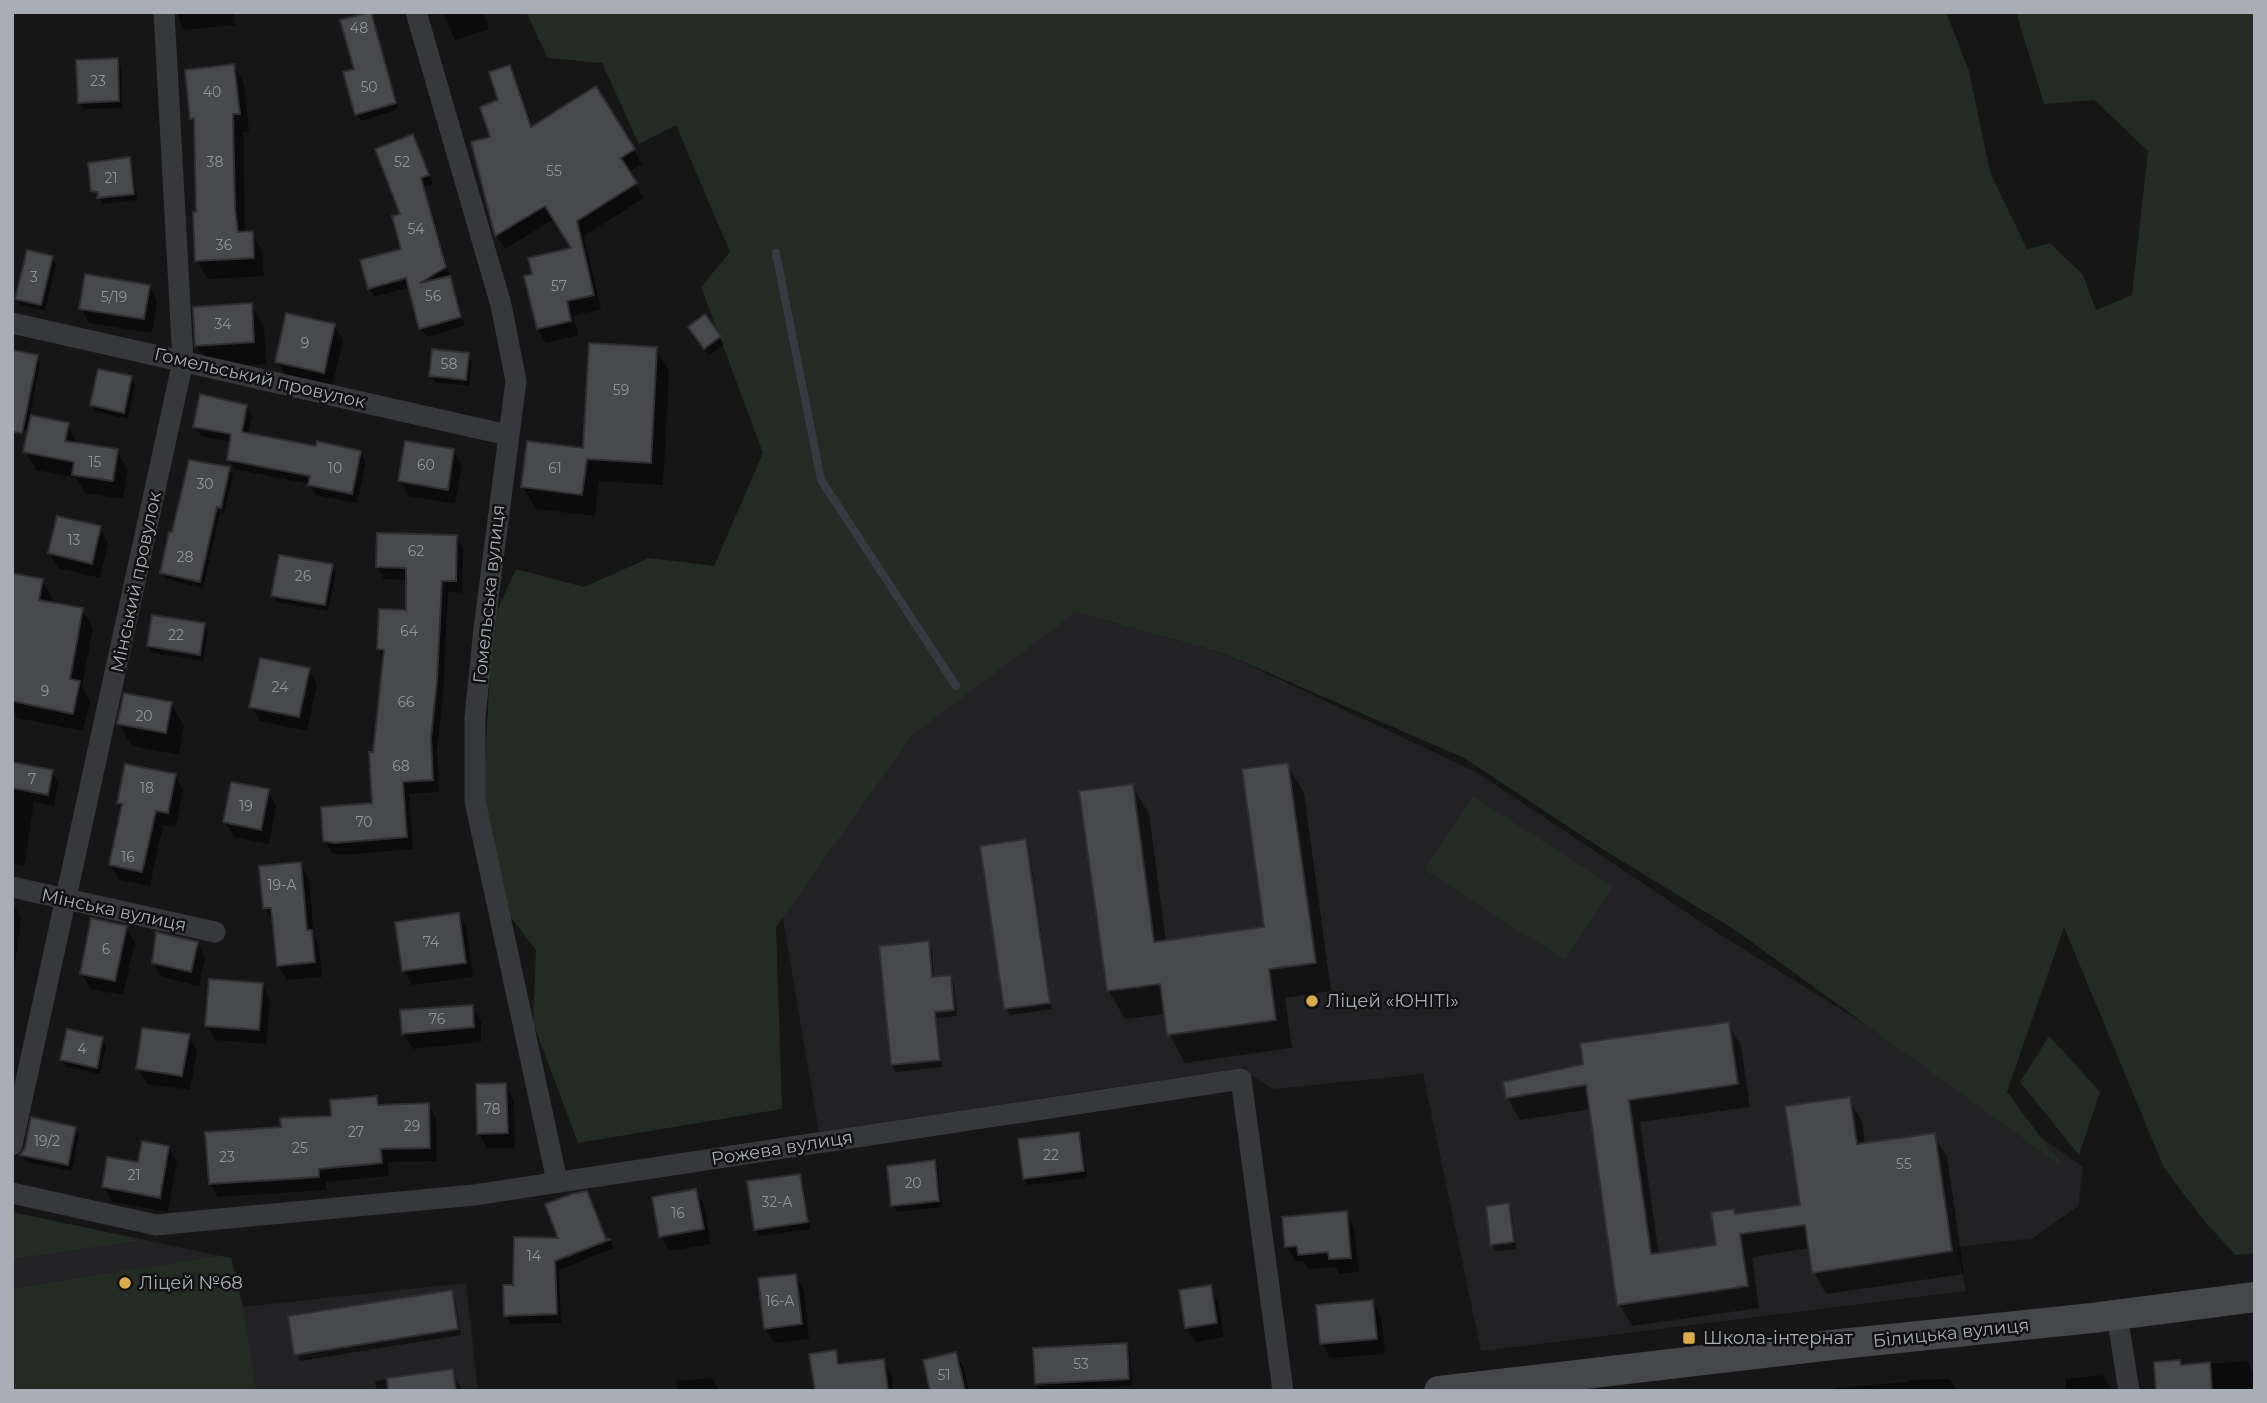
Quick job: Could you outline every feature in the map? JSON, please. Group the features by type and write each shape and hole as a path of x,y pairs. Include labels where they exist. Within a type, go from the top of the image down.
{"main road":[{"name":"Білицька вулиця","path":"1439,1391 2255,1297"}],"street":[{"name":"Мінський провулок","path":"12,1145 183,361 163,12"},
{"name":"Гомельська вулиця","path":"416,12 501,304 516,382 495,531 476,704 475,801 557,1181"},
{"name":"Гомельський провулок","path":"12,323 508,435"},
{"name":"Мінська вулиця","path":"12,887 215,932"},
{"name":"Рожева вулиця","path":"12,1193 156,1225 474,1195 1241,1079 1283,1391"},
{"path":"2117,1315 2129,1391"}],"shaded area":[{"path":"526,12 1946,12 1969,71 1990,172 2027,249 2050,243 2083,275 2096,310 2132,295 2148,151 2094,100 2044,104 2016,12 2255,12 2255,1253 2236,1255 2205,1222 2164,1168 2064,927 2007,1092 2063,1167 1735,930 1604,850 1464,758 1223,653 1076,612 912,735 776,927 782,1109 578,1143 533,1023 536,950 503,907 483,799 493,619 516,569 584,587 649,558 714,566 763,453 701,287 730,252 676,125 639,144 602,63 548,58"},
{"name":"Ліцей «ЮНІТІ»","path":"1076,612 1223,653 1476,772 1719,934 1993,1103 2083,1167 2078,1206 2033,1238 1957,1247 1966,1291 1481,1351 1423,1074 1273,1089 1248,1073 1247,1067 819,1132 775,873 927,703"},
{"path":"1473,796 1613,887 1565,960 1425,870"},
{"path":"2049,1036 2100,1092 2079,1155 2020,1082"},
{"name":"Ліцей №68","path":"12,1212 231,1258 243,1307 466,1283 478,1391 12,1391"},
{"path":"12,1212 143,1240 12,1259"},
{"name":"Ліцей №68","path":"218,1256 231,1258 243,1307 256,1391 12,1391 12,1289"}],"building":[{"path":"371,12 396,103 355,115 343,72 354,69 340,20"},
{"path":"118,58 119,101 78,103 76,60"},
{"path":"234,64 240,114 233,114 235,210 238,232 253,231 254,258 195,261 194,118 190,119 185,70"},
{"path":"510,65 531,127 596,86 635,149 621,158 637,183 577,221 594,295 567,301 571,321 537,329 524,276 532,274 528,258 571,248 545,206 495,236 471,142 490,137 480,107 498,100 489,72"},
{"path":"413,134 429,175 421,178 446,267 420,283 450,276 461,317 419,329 406,278 368,289 360,260 401,249 392,216 400,214 375,149"},
{"path":"130,157 134,194 97,198 98,192 91,191 88,163"},
{"path":"27,250 53,256 41,305 15,299"},
{"path":"85,274 150,285 144,319 79,309"},
{"path":"252,303 254,342 195,346 193,307"},
{"path":"286,313 335,324 324,373 275,362"},
{"path":"705,314 721,336 704,349 688,327"},
{"path":"589,343 657,347 651,463 587,459 582,495 521,487 527,441 583,448"},
{"path":"432,349 469,353 466,380 429,376"},
{"path":"12,350 38,355 22,433 12,432"},
{"path":"98,369 132,376 124,413 90,405"},
{"path":"200,394 247,405 242,432 316,446 317,441 361,451 352,494 308,485 310,476 227,460 231,434 193,427"},
{"path":"31,415 69,423 65,441 118,449 113,481 72,475 74,462 23,452"},
{"path":"405,441 454,449 448,490 398,481"},
{"path":"189,460 230,467 221,508 217,507 200,582 160,573"},
{"path":"57,516 101,526 92,564 48,553"},
{"path":"377,533 457,535 456,581 442,581 431,738 433,780 403,782 407,837 334,843 323,841 321,807 372,803 369,752 373,752 384,650 377,649 379,609 406,610 406,568 376,567"},
{"path":"279,555 333,564 325,605 271,596"},
{"path":"12,573 43,579 39,600 83,608 70,679 80,681 73,714 12,701"},
{"path":"152,615 205,623 200,655 147,646"},
{"path":"260,658 310,668 299,717 249,707"},
{"path":"124,693 172,702 166,733 117,724"},
{"path":"12,762 53,770 48,795 12,788"},
{"path":"1288,763 1316,963 1269,969 1276,1020 1167,1035 1160,984 1107,991 1079,791 1133,784 1154,942 1264,927 1242,769"},
{"path":"125,764 176,774 168,813 156,811 142,872 109,865 122,804 117,803"},
{"path":"231,782 269,789 261,830 223,822"},
{"path":"1026,839 1050,1003 1004,1009 980,846"},
{"path":"301,862 307,930 312,930 315,962 277,966 271,908 263,908 259,866"},
{"path":"459,913 466,963 402,971 395,922"},
{"path":"91,918 127,926 115,981 80,974"},
{"path":"156,932 198,942 191,972 152,963"},
{"path":"929,941 932,977 951,975 954,1010 935,1012 940,1060 891,1065 879,946"},
{"path":"209,979 263,983 259,1030 205,1026"},
{"path":"473,1005 474,1027 402,1034 400,1010"},
{"path":"1729,1022 1738,1084 1629,1100 1651,1254 1716,1245 1711,1212 1734,1209 1735,1214 1800,1205 1785,1106 1850,1097 1857,1144 1935,1133 1952,1251 1812,1273 1805,1225 1740,1234 1748,1286 1617,1305 1586,1085 1506,1098 1503,1082 1583,1064 1580,1043"},
{"path":"142,1028 190,1034 182,1076 136,1069"},
{"path":"67,1029 103,1037 97,1068 60,1060"},
{"path":"506,1083 508,1133 477,1134 476,1084"},
{"path":"377,1096 378,1105 429,1103 430,1148 381,1149 382,1163 319,1169 319,1177 209,1184 205,1132 281,1127 280,1118 331,1116 330,1100"},
{"path":"31,1117 76,1127 68,1165 20,1155 25,1148"},
{"path":"1079,1132 1084,1171 1023,1179 1018,1139"},
{"path":"142,1141 169,1146 160,1198 102,1187 107,1157 138,1162"},
{"path":"935,1160 939,1201 891,1206 887,1166"},
{"path":"800,1174 808,1222 754,1230 747,1181"},
{"path":"696,1189 704,1229 659,1237 652,1197"},
{"path":"587,1191 606,1239 611,1239 555,1261 557,1314 504,1316 503,1285 513,1285 514,1237 558,1238 545,1204"},
{"path":"1509,1203 1514,1242 1490,1245 1486,1206"},
{"path":"1347,1211 1351,1258 1329,1259 1328,1252 1298,1255 1297,1246 1285,1247 1282,1217"},
{"path":"796,1274 802,1324 764,1329 758,1278"},
{"path":"1211,1285 1217,1323 1185,1328 1179,1290"},
{"path":"452,1290 458,1329 294,1355 288,1316"},
{"path":"1373,1300 1377,1339 1320,1344 1316,1305"},
{"path":"1127,1343 1129,1379 1035,1384 1033,1348"},
{"path":"836,1350 838,1364 884,1359 888,1391 815,1391 809,1354"},
{"path":"956,1352 965,1391 930,1391 923,1360"},
{"path":"2180,1360 2181,1365 2210,1362 2212,1391 2156,1391 2154,1362"},
{"path":"453,1369 456,1391 388,1391 387,1378"}],"waterway":[{"path":"776,253 821,480 956,686"}],"place":[{"name":"Ліцей «ЮНІТІ»","path":"1312,1001"},
{"name":"Ліцей №68","path":"125,1283"},
{"name":"Школа-інтернат","path":"1689,1338"}]}
